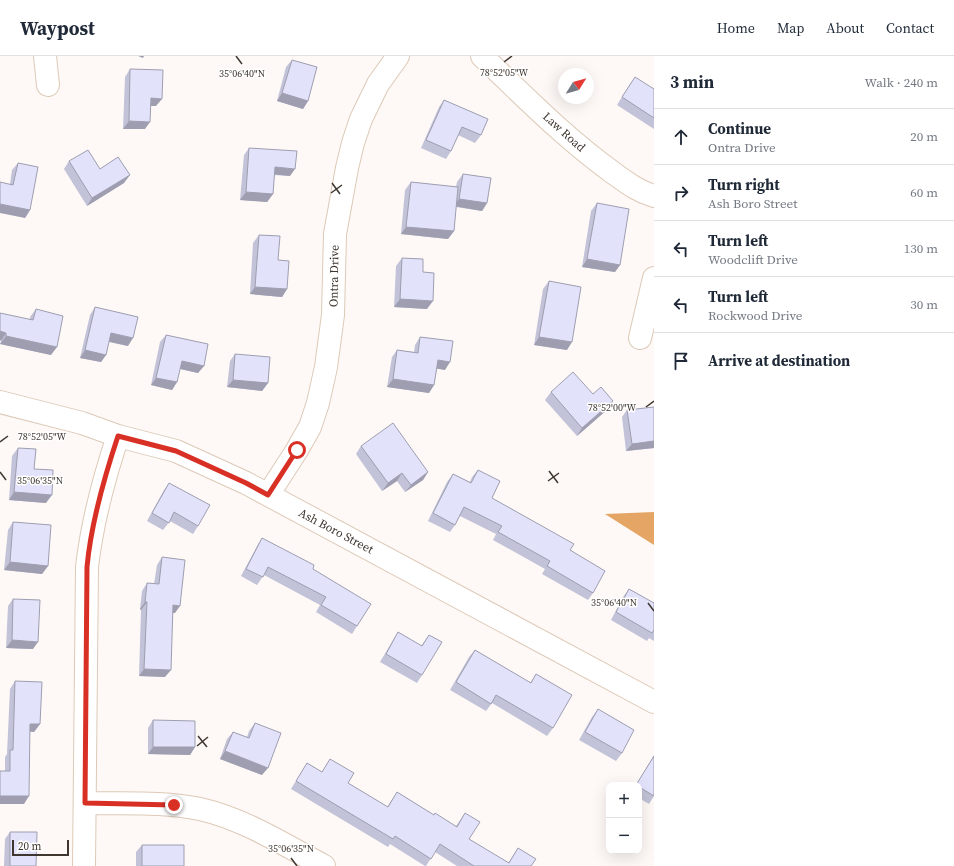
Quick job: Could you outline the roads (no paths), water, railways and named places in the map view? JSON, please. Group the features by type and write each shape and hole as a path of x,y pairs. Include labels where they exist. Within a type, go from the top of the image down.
{"street":[{"path":"45,56 48,85"},
{"name":"Ontra Drive","path":"268,495 310,427 318,403 326,367 333,315 334,234 347,168 361,119 378,84 398,56"},
{"name":"Law Road","path":"482,56 583,150 642,192 654,196"},
{"path":"640,338 654,278"},
{"name":"Ash Boro Street","path":"0,402 82,423 118,436 176,451 246,483 654,702"},
{"path":"84,866 87,567 90,541 109,463 118,436"},
{"path":"85,803 174,805 200,809 225,816 261,832 324,866"}]}
